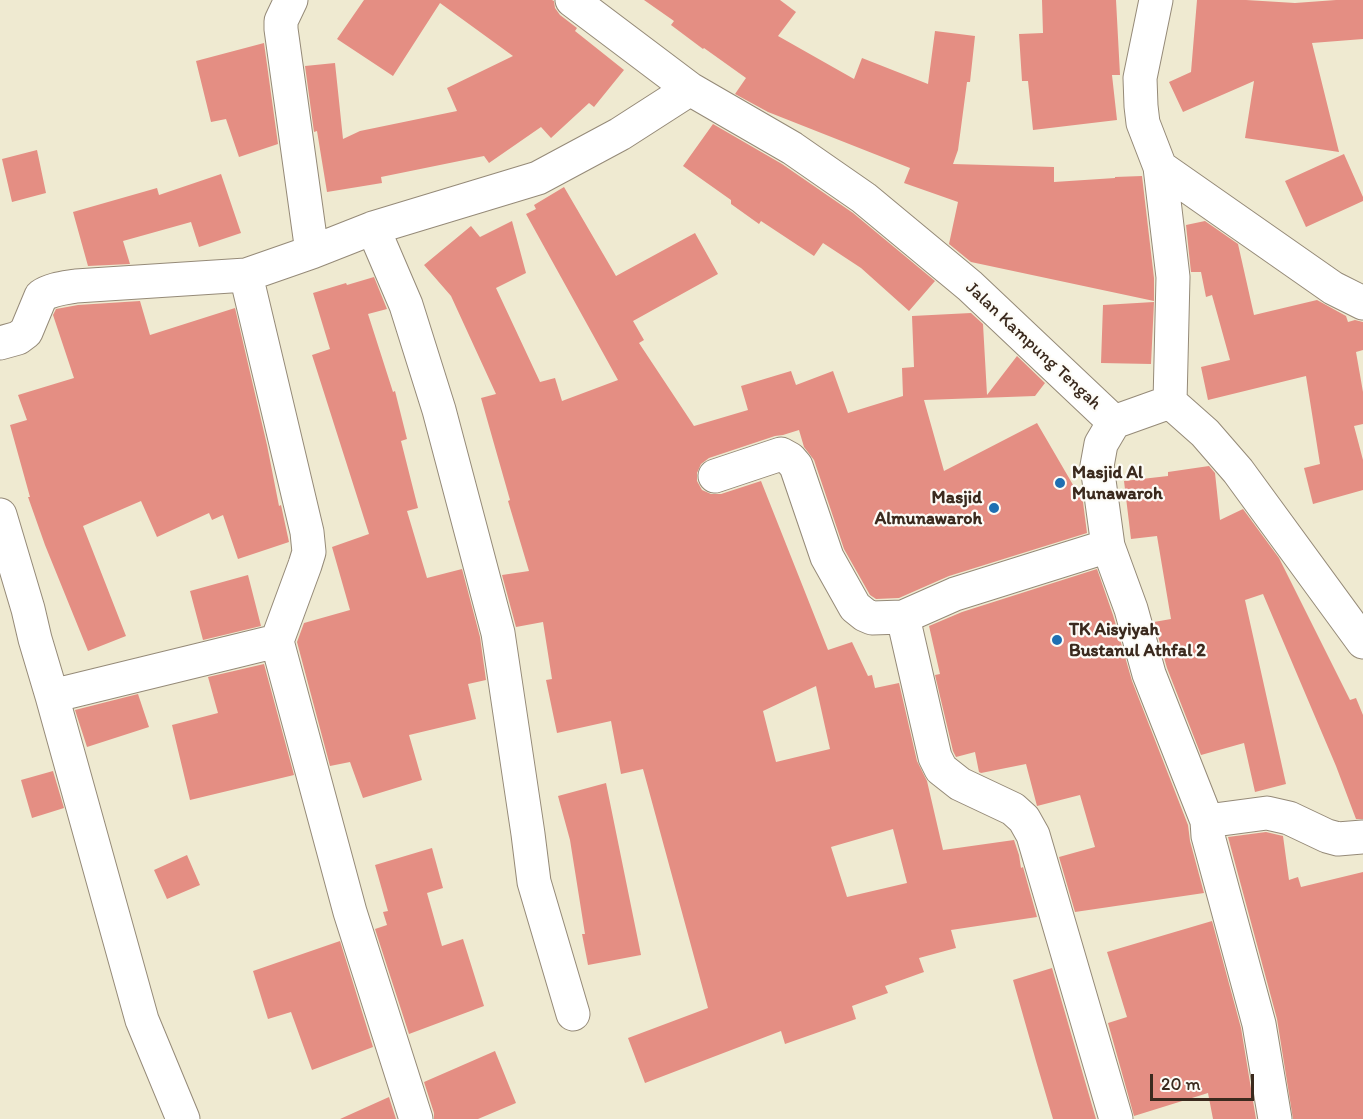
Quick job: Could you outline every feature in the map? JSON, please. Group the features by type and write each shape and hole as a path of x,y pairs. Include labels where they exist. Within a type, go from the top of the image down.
{"street":[{"path":"291,0 281,21 281,29 312,252"},
{"name":"Jalan Kampung Tengah","path":"572,0 690,89 792,148 864,198 970,286 1113,422 1170,402"},
{"path":"1156,0 1140,78 1143,123 1160,167 1173,277 1170,402 1205,433 1238,471 1363,642"},
{"path":"0,343 18,338 26,332 41,296 51,291 76,286 246,275 373,228 538,178 621,134 690,89"},
{"path":"1160,167 1333,288 1363,303"},
{"path":"373,228 406,305 439,410 498,633 534,882 573,1014"},
{"path":"246,275 307,532 309,552 277,642 350,912 416,1119"},
{"path":"1113,422 1101,444 1097,466 1108,546 1131,609 1149,674 1207,821 1259,1024 1275,1119"},
{"path":"715,476 781,454 790,459 796,466 827,558 855,607 872,618 903,617 955,594 1108,546"},
{"path":"0,515 142,1020 183,1119"},
{"path":"903,617 935,757 941,769 960,784 1013,809 1024,819 1033,836 1116,1119"},
{"path":"52,696 277,642"},
{"path":"1207,821 1267,813 1289,818 1327,836 1363,837"}],"building":[{"path":"364,0 552,0 560,15 577,28 575,31 624,70 594,107 589,103 551,138 541,127 489,163 484,156 381,177 382,183 327,192 317,131 314,132 305,66 335,63 343,139 360,131 457,111 447,88 513,56 440,3 393,76 337,39"},
{"path":"644,0 780,0 796,12 778,36 854,79 862,58 928,84 935,31 975,36 970,82 967,82 958,150 953,164 1054,167 1054,182 1142,176 1154,278 1154,301 971,262 949,244 958,202 904,183 910,168 768,112 735,94 746,78 671,25 674,21"},
{"path":"1042,0 1116,0 1120,75 1112,75 1117,120 1033,130 1028,81 1022,81 1019,34 1043,33"},
{"path":"1197,0 1295,3 1363,0 1363,39 1312,43 1339,152 1245,138 1254,81 1183,112 1169,82 1191,72"},
{"path":"264,43 278,144 239,157 226,119 211,122 196,61"},
{"path":"713,124 782,164 853,213 935,281 909,311 861,268 823,243 814,256 761,221 759,224 731,204 731,200 683,166"},
{"path":"37,150 46,193 12,202 2,159"},
{"path":"1344,154 1363,201 1306,227 1285,181"},
{"path":"221,174 241,233 199,247 191,222 123,241 130,264 88,266 73,212 157,188 159,195"},
{"path":"564,187 616,276 695,233 718,274 633,321 644,340 639,343 694,426 748,410 741,386 791,371 796,385 833,371 848,413 903,396 902,368 914,367 912,316 971,313 983,324 987,395 1017,356 1045,383 1035,396 924,400 944,471 1037,423 1083,502 1087,533 949,576 899,598 876,599 870,595 844,549 814,460 804,447 799,430 709,458 701,464 697,473 697,481 702,490 711,494 721,494 761,481 828,650 852,642 868,676 872,675 875,688 899,683 917,761 927,781 943,850 1014,840 1037,917 951,930 956,948 919,958 924,972 885,986 888,993 852,1006 856,1019 785,1044 781,1031 645,1083 628,1038 708,1008 643,769 621,774 611,721 557,733 546,680 552,679 543,622 516,627 502,575 529,571 481,398 496,394 451,296 424,265 471,226 480,237 512,221 526,273 496,288 540,382 555,378 562,401 618,380 526,214 536,209 534,205","holes":["816,686 830,749 776,762 763,711","893,829 907,883 847,897 831,847"]},
{"path":"1205,221 1238,244 1254,315 1317,300 1346,316 1348,322 1355,320 1363,322 1363,350 1356,352 1363,392 1363,424 1354,426 1363,460 1363,490 1313,504 1304,468 1320,464 1306,376 1208,400 1201,367 1230,360 1212,295 1206,297 1201,272 1191,272 1186,225"},
{"path":"374,277 387,309 368,314 393,392 395,391 407,439 401,441 418,508 407,511 427,578 462,569 480,637 486,680 468,684 476,719 409,735 422,780 363,798 350,762 330,766 297,642 304,623 350,610 332,547 369,534 312,355 330,349 313,293"},
{"path":"140,301 150,335 235,308 289,542 238,559 223,515 212,520 209,513 157,537 141,501 83,526 126,636 88,651 28,497 30,497 10,425 27,420 18,395 74,378 53,315 56,309 78,305"},
{"path":"1154,302 1151,364 1101,363 1103,305"},
{"path":"1209,466 1215,473 1220,520 1243,509 1279,558 1350,700 1356,698 1363,715 1363,819 1356,819 1263,594 1245,600 1286,784 1255,792 1244,743 1201,755 1167,668 1154,622 1171,619 1157,536 1131,539 1124,481 1168,476 1168,472"},
{"path":"1097,569 1132,681 1188,825 1204,893 1075,912 1059,857 1095,847 1080,795 1037,806 1026,764 981,773 975,752 956,757 935,675 940,674 929,626 962,612"},
{"path":"248,575 261,626 203,640 190,591"},
{"path":"264,664 294,775 190,800 172,725 218,713 208,677"},
{"path":"138,694 149,727 87,747 75,710"},
{"path":"53,771 64,808 32,818 21,780"},
{"path":"606,783 641,955 588,965 570,840 558,796"},
{"path":"1266,832 1283,836 1289,880 1298,877 1301,887 1363,872 1363,1119 1293,1119 1277,1019 1228,837"},
{"path":"432,848 443,888 427,893 442,946 463,939 484,1006 409,1034 375,929 387,925 383,912 388,911 375,865"},
{"path":"187,855 200,885 167,899 154,870"},
{"path":"1212,921 1241,1028 1256,1119 1213,1119 1208,1093 1134,1116 1108,1023 1127,1017 1107,952"},
{"path":"340,941 373,1047 312,1070 291,1012 268,1019 253,971"},
{"path":"1052,968 1096,1119 1053,1119 1036,1061 1013,980"},
{"path":"495,1051 516,1103 478,1119 434,1119 424,1082"},
{"path":"389,1097 396,1119 340,1119"}],"place":[{"name":"Masjid Al Munawaroh","path":"1060,483"},
{"name":"Masjid Almunawaroh","path":"994,508"},
{"name":"TK Aisyiyah Bustanul Athfal 2","path":"1057,640"}]}
